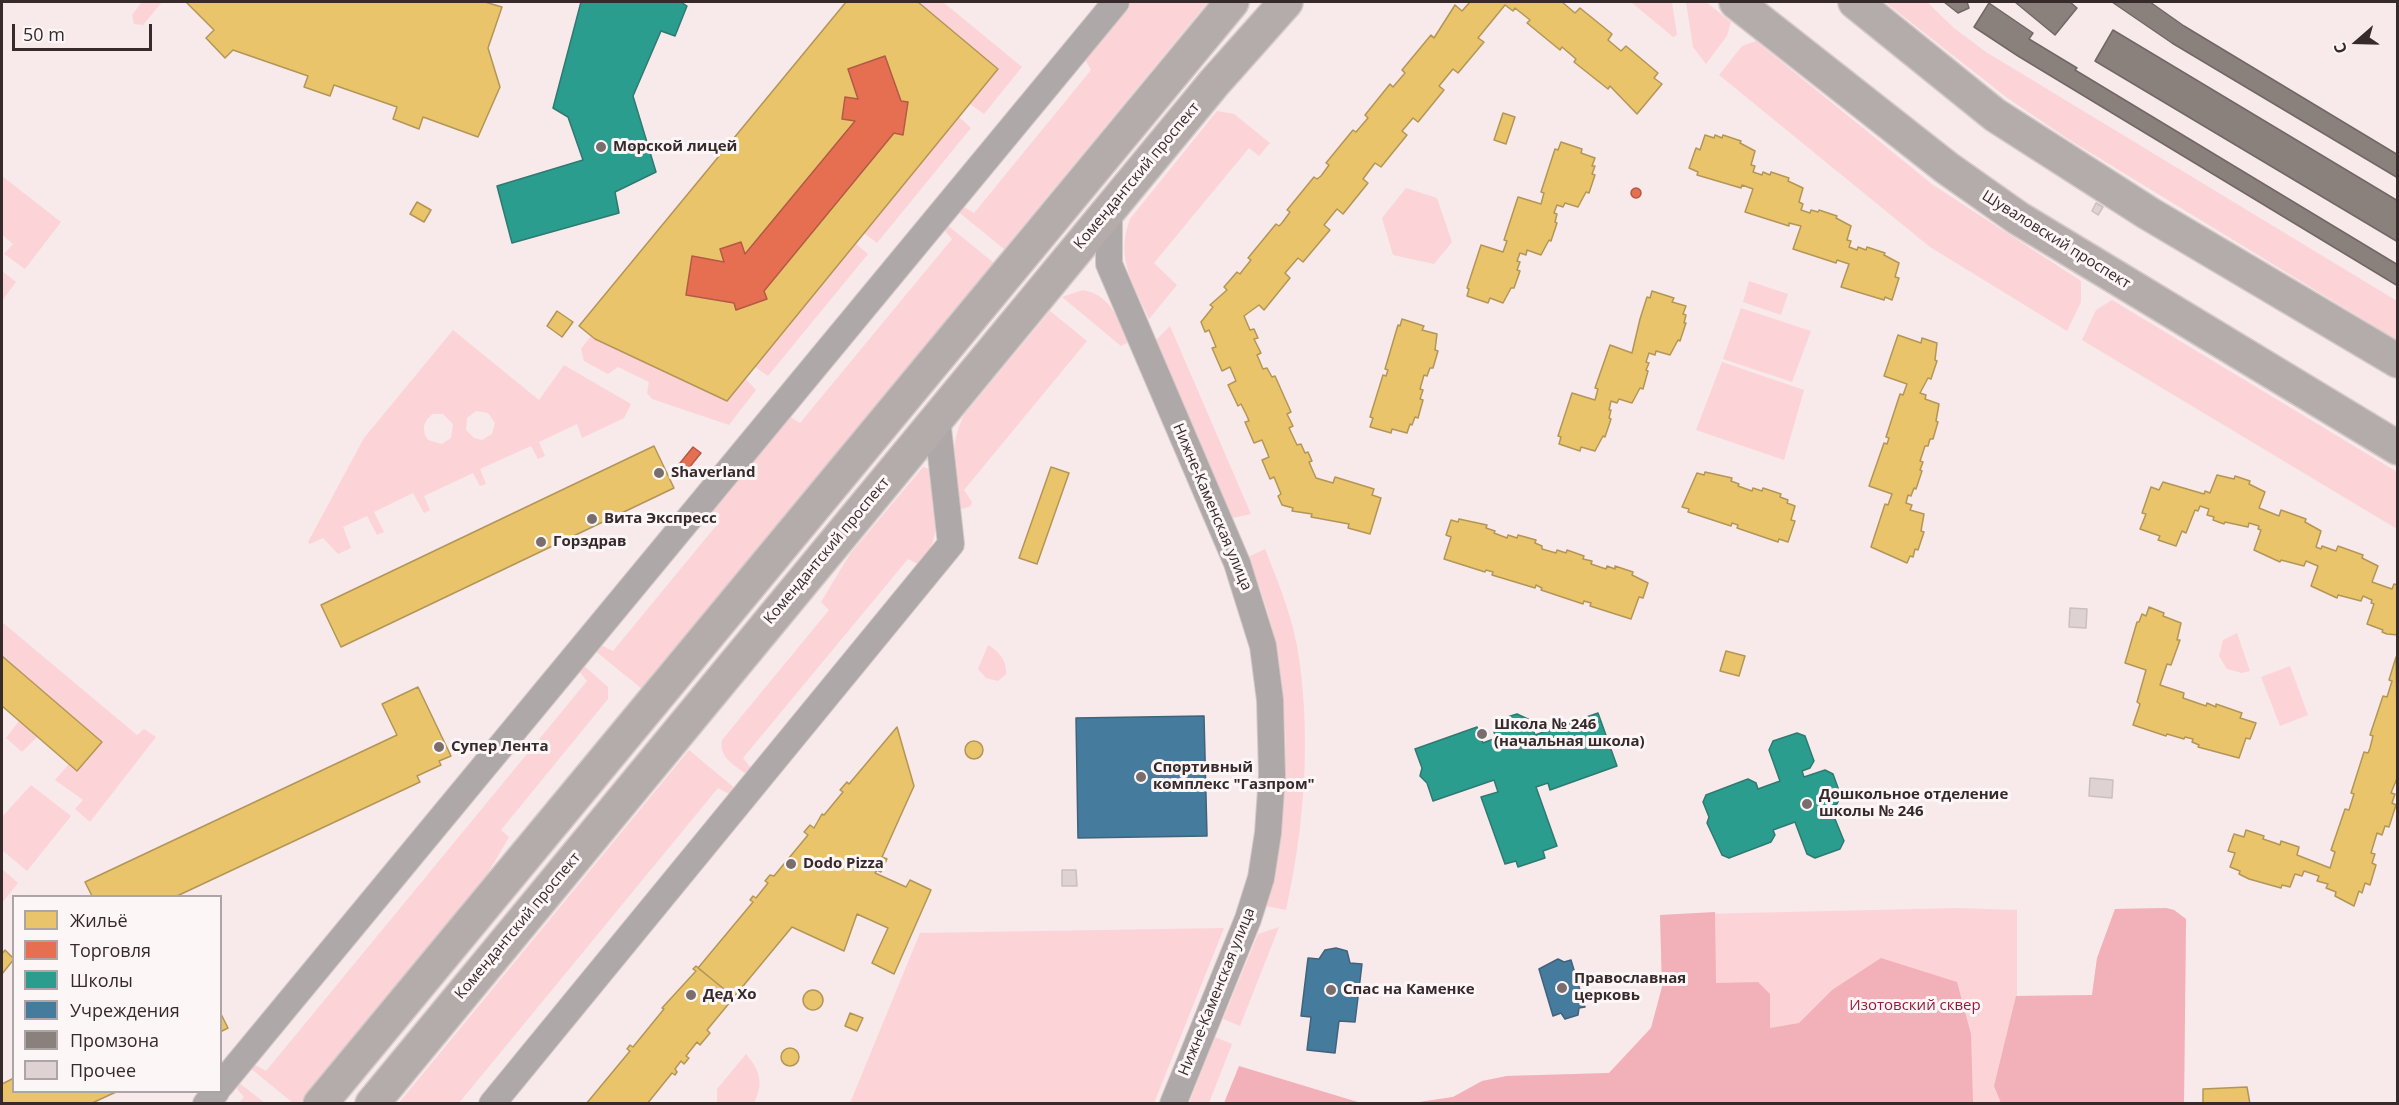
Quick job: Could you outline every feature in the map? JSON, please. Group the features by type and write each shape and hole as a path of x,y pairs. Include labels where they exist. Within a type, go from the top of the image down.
{"main road":[{"path":"320,1104 1232,2"},
{"name":"Комендантский проспект","path":"372,1104 1109,209 1214,83 1286,2"},
{"name":"Шуваловский проспект","path":"1736,2 1947,168 2018,218 2397,448"},
{"path":"1855,2 1995,115 2148,213 2397,361"}],"street":[{"path":"222,1084 1116,2"},
{"name":"Нижне-Каменская улица","path":"1109,209 1108,264 1241,574 1263,646 1270,700 1272,775 1268,833 1261,878 1248,919 1173,1104"},
{"path":"1071,256 1108,264"},
{"path":"492,1104 951,544 937,419"}],"green space":[{"path":"142,2 162,2 143,25 134,24 132,15"},
{"path":"918,2 943,2 1022,67 984,114 970,104 998,68"},
{"path":"1128,2 1208,2 1004,249 956,210 964,207 974,213 1091,70 1083,56"},
{"path":"1631,2 1672,2 1677,35 1673,37"},
{"path":"1686,2 1706,2 1731,22 1727,36 1706,64 1693,47"},
{"path":"1885,2 1927,2 1954,28 1986,52 2397,301 2397,340 2068,139 2006,97"},
{"path":"1756,41 1933,185 2081,281 2081,302 2067,331 1930,247 1719,75 1742,46"},
{"path":"1217,111 1234,114 1270,143 1259,156 1249,148 1154,263 1177,285 1149,319 1132,282 1125,258 1124,246 1130,219"},
{"path":"959,117 971,128 877,243 864,233"},
{"path":"2,176 61,222 25,269 4,254 13,244 2,235"},
{"path":"1406,188 1437,198 1452,242 1434,264 1393,255 1382,218"},
{"path":"946,224 994,263 642,689 594,650 601,645 613,651 720,521 712,510 786,417 800,423 952,239 945,231"},
{"path":"855,243 868,254 768,376 755,367"},
{"path":"2,271 16,282 2,301"},
{"path":"1749,281 1788,294 1781,315 1743,302"},
{"path":"1083,290 1093,293 1107,303 1117,317 1129,342 1121,346 1062,297"},
{"path":"2112,300 2397,472 2397,529 2082,340 2096,310"},
{"path":"1741,308 1811,331 1792,382 1723,359"},
{"path":"1050,311 1087,341 964,490 972,502 971,506 962,509 958,506 954,449 964,415"},
{"path":"1170,326 1251,514 1232,518 1156,340"},
{"path":"453,330 539,400 564,365 631,404 624,418 582,438 577,424 539,442 545,456 538,459 531,446 480,469 486,484 480,486 473,473 424,496 430,510 424,513 413,493 374,512 384,532 377,535 367,516 343,527 351,548 338,554 323,538 310,544 308,542 364,438","holes":["476,411 488,413 495,423 492,434 482,440 474,438 466,430 467,418","433,414 443,414 453,424 451,438 442,444 428,440 424,433 425,423"]},
{"path":"591,336 727,401 745,378 756,390 729,425 652,399 647,393 649,382 618,367 608,374 584,361 581,349"},
{"path":"1722,362 1804,390 1784,460 1696,430"},
{"path":"923,467 932,470 936,508 935,532 928,554 920,565 908,559 743,758 752,769 749,776 725,757 721,746 722,740 829,610 821,602 850,554"},
{"path":"1265,549 1294,630 1305,721 1301,816 1286,910 1266,906 1274,875 1283,810 1285,742 1281,676 1276,645 1248,557"},
{"path":"2,622 137,735 144,729 156,737 90,822 75,809 83,800 55,780 69,764 77,770 102,741 2,656"},
{"path":"2237,633 2250,671 2242,673 2227,669 2219,656 2223,640"},
{"path":"988,645 999,653 1004,661 1006,674 998,681 986,678 978,669"},
{"path":"582,664 608,687 608,699 501,830 509,837 481,885 300,1103 293,1103 250,1068 255,1065 266,1071 587,681 579,671"},
{"path":"2290,666 2308,715 2280,726 2261,677"},
{"path":"19,721 37,737 22,752 6,738"},
{"path":"689,750 737,790 731,795 718,788 459,1103 398,1104"},
{"path":"31,785 71,816 27,871 2,850 2,817"},
{"path":"2,869 18,883 2,903"},
{"name":"Изотовский сквер","path":"1957,908 2017,910 2017,996 2092,995 2097,958 2115,909 2166,908 2174,910 2186,919 2184,1103 1412,1104 1453,1097 1482,1081 1507,1076 1609,1073 1651,1028 1662,987 1660,915"},
{"path":"2166,908 2174,910 2186,919 2184,1103 2001,1103 1994,1086 2016,996 2092,995 2097,958 2115,909"},
{"path":"1715,912 1716,983 1758,982 1770,994 1770,1028 1799,1023 1832,990 1881,958 1957,982 1971,1034 1973,1103 1412,1103 1453,1097 1482,1081 1507,1076 1609,1073 1651,1028 1662,987 1660,915"},
{"path":"1279,927 1240,1026 1223,1019 1258,934"},
{"path":"1224,928 1154,1103 850,1103 920,933"},
{"path":"1215,1037 1232,1044 1209,1103 1189,1103"},
{"path":"746,1054 755,1066 760,1083 754,1103 717,1103 717,1089"},
{"path":"1239,1066 1361,1103 1224,1103"},
{"path":"238,1082 265,1103 239,1103 244,1097 237,1089"}],"building: Жильё":[{"path":"186,2 485,2 502,7 488,48 500,87 478,137 423,117 419,129 393,119 397,107 334,85 330,96 304,87 308,76 233,50 225,58 206,38 214,30"},
{"path":"846,2 918,2 998,69 727,401 595,339 579,326"},
{"path":"1470,2 1562,2 1575,13 1580,8 1612,34 1608,40 1621,51 1626,46 1658,73 1654,78 1662,84 1637,114 1610,86 1608,89 1574,62 1576,59 1562,47 1560,50 1527,23 1530,20 1515,8 1513,11 1505,5 1478,38 1484,42 1458,73 1453,69 1439,86 1444,90 1418,122 1413,118 1402,131 1407,135 1381,167 1375,163 1363,179 1368,183 1343,214 1337,209 1324,225 1330,230 1303,262 1298,258 1285,273 1290,278 1264,310 1259,305 1244,316 1250,330 1254,329 1258,338 1254,339 1261,353 1257,355 1263,369 1267,368 1272,377 1275,376 1291,412 1287,414 1293,426 1289,428 1297,445 1301,444 1305,453 1308,452 1312,461 1309,462 1316,478 1333,483 1335,477 1374,489 1372,495 1381,498 1370,534 1348,528 1349,524 1311,517 1312,514 1292,511 1293,508 1282,505 1278,496 1281,494 1274,477 1270,479 1262,460 1269,457 1262,440 1254,443 1245,422 1249,421 1247,416 1241,404 1238,406 1228,385 1236,381 1230,367 1222,371 1212,348 1216,347 1209,330 1205,332 1201,322 1213,307 1210,305 1227,290 1224,287 1237,272 1240,274 1251,260 1248,258 1276,224 1279,226 1282,223 1290,212 1287,210 1314,177 1317,179 1321,176 1329,165 1326,163 1353,130 1356,132 1368,118 1365,115 1390,84 1393,87 1405,73 1402,70 1431,35 1434,38 1455,5 1462,11"},
{"path":"1503,113 1515,117 1506,144 1494,140"},
{"path":"1705,135 1722,138 1723,135 1741,141 1740,143 1755,151 1751,165 1755,166 1753,172 1770,175 1771,172 1789,178 1788,181 1803,188 1799,202 1803,204 1801,210 1810,213 1811,210 1818,212 1819,210 1837,216 1836,218 1851,226 1847,240 1851,241 1849,247 1866,250 1867,247 1885,253 1884,255 1899,263 1895,277 1899,278 1892,300 1885,297 1884,300 1841,287 1849,264 1837,260 1836,263 1793,249 1801,226 1789,223 1789,226 1745,212 1753,189 1742,185 1741,188 1697,175 1698,172 1689,168 1696,148 1700,150"},
{"path":"1561,142 1582,149 1581,153 1595,158 1592,174 1595,175 1589,193 1586,192 1578,207 1565,203 1563,207 1557,205 1554,213 1557,214 1555,222 1557,223 1551,241 1549,240 1541,255 1527,250 1526,255 1520,253 1517,270 1520,271 1514,288 1511,288 1503,303 1490,298 1488,303 1467,296 1469,289 1467,288 1481,245 1503,252 1507,241 1504,240 1518,197 1541,204 1544,193 1541,192 1555,149 1558,150"},
{"path":"417,202 431,210 424,222 410,214"},
{"path":"1652,291 1674,298 1672,302 1686,306 1683,314 1686,315 1684,323 1686,323 1680,341 1678,340 1670,355 1656,351 1655,355 1649,353 1646,362 1649,363 1646,370 1648,371 1643,389 1640,388 1632,403 1619,399 1617,403 1611,401 1609,418 1611,419 1605,437 1603,436 1595,451 1581,447 1580,451 1559,444 1561,437 1558,436 1572,393 1595,400 1598,389 1595,388 1610,345 1632,353 1647,297 1650,298"},
{"path":"557,311 573,322 562,337 547,326"},
{"path":"1402,319 1424,326 1422,330 1437,334 1435,350 1438,351 1433,368 1430,368 1427,376 1424,375 1420,389 1423,390 1420,399 1423,400 1418,418 1415,417 1407,433 1392,429 1391,433 1370,427 1373,418 1370,417 1383,375 1386,376 1388,370 1385,369 1398,325 1400,326"},
{"path":"1898,335 1921,343 1922,338 1937,343 1935,360 1937,361 1931,379 1928,378 1920,393 1926,395 1925,399 1939,404 1936,421 1938,422 1933,439 1930,439 1928,446 1925,446 1920,461 1923,462 1920,470 1922,471 1916,489 1914,488 1911,496 1908,495 1906,503 1912,505 1910,510 1924,514 1921,531 1924,532 1918,550 1915,549 1913,557 1910,556 1907,563 1871,547 1885,504 1888,505 1892,494 1869,486 1884,443 1887,444 1889,438 1886,437 1900,394 1903,395 1907,384 1884,376"},
{"path":"654,446 674,488 341,647 321,605"},
{"path":"1051,467 1069,473 1037,564 1019,558"},
{"path":"1705,472 1732,478 1731,481 1739,484 1738,486 1752,491 1753,488 1762,491 1763,488 1781,494 1780,497 1788,500 1787,503 1795,506 1791,520 1795,521 1788,542 1779,539 1778,542 1737,528 1738,525 1732,523 1731,526 1688,512 1689,509 1682,507 1697,473 1704,475"},
{"path":"2217,475 2234,479 2235,476 2250,481 2249,484 2265,492 2259,508 2279,516 2281,510 2306,519 2305,522 2321,531 2316,547 2321,549 2322,546 2336,551 2338,546 2363,555 2362,558 2378,566 2372,582 2392,589 2394,584 2398,585 2398,635 2387,634 2367,624 2374,604 2371,603 2372,600 2363,596 2361,601 2338,595 2337,598 2311,586 2318,566 2306,561 2304,566 2281,560 2280,562 2254,550 2261,530 2258,529 2259,526 2249,523 2248,527 2225,522 2224,524 2213,520 2214,517 2207,515 2209,509 2200,506 2198,511 2195,510 2186,533 2182,531 2176,546 2158,540 2160,536 2140,529 2146,514 2142,513 2151,487 2159,490 2163,482 2204,494 2205,491 2210,493"},
{"path":"1459,519 1487,525 1486,528 1507,538 1508,535 1517,538 1518,535 1536,540 1535,543 1542,546 1542,549 1556,553 1557,550 1566,553 1567,550 1584,556 1583,559 1592,561 1591,564 1606,569 1607,566 1615,569 1615,566 1633,572 1632,575 1648,583 1643,598 1639,597 1631,619 1590,606 1591,603 1584,601 1583,604 1541,590 1542,588 1536,585 1535,588 1492,575 1493,572 1486,570 1485,572 1444,559 1451,537 1446,535 1451,520 1458,522"},
{"path":"2149,607 2181,623 2177,640 2180,640 2171,665 2167,664 2160,685 2184,693 2183,698 2206,706 2207,703 2216,707 2216,704 2242,713 2240,718 2256,723 2250,739 2246,738 2239,758 2198,747 2199,745 2192,742 2193,739 2167,734 2166,736 2133,725 2140,704 2137,702 2146,670 2125,663 2137,622 2142,614 2146,616"},
{"path":"1726,651 1745,656 1739,676 1720,671"},
{"path":"2,656 102,742 77,771 2,706"},
{"path":"2396,657 2398,776 2391,793 2395,794 2392,803 2396,805 2389,827 2385,826 2382,835 2377,833 2371,853 2375,854 2372,863 2376,865 2370,885 2365,883 2362,893 2359,891 2354,906 2335,896 2336,892 2326,888 2328,884 2317,881 2319,876 2304,871 2302,876 2295,874 2290,887 2282,885 2281,888 2239,874 2240,871 2230,867 2235,853 2228,851 2234,834 2244,837 2246,830 2280,845 2281,841 2299,847 2297,855 2330,868 2335,852 2331,850 2345,809 2349,810 2354,794 2351,793 2364,752 2368,753 2370,748 2373,736 2370,735 2383,696 2387,697"},
{"path":"418,687 451,756 439,761 441,765 417,776 420,782 179,895 92,895 85,882 397,735 382,704"},
{"path":"897,727 914,786 882,857 887,859 881,872 877,870 875,873 906,887 910,880 931,890 894,974 872,963 888,928 857,914 844,951 792,927 734,997 698,968 753,902 750,900 753,896 756,898 768,883 765,881 770,875 774,876 808,835 804,832 810,825 814,828 822,814 824,815 843,792 840,790 847,782 849,784"},
{"path":"970,741 978,741 983,746 981,757 970,759 965,754 965,746"},
{"path":"5,950 12,957 12,962 2,974 2,954"},
{"path":"696,966 737,1000 734,1003 731,1001 707,1030 710,1033 700,1045 697,1042 686,1056 689,1058 684,1064 681,1061 675,1069 677,1072 675,1075 672,1073 647,1104 586,1104 630,1051 627,1049 630,1045 633,1047 664,1009 662,1008 696,971 693,969"},
{"path":"813,990 820,993 823,1000 820,1007 813,1010 806,1007 803,1000 806,993"},
{"path":"850,1013 863,1018 857,1031 845,1026"},
{"path":"222,1016 228,1028 222,1031"},
{"path":"786,1048 794,1048 799,1053 797,1064 786,1066 781,1061 781,1053"},
{"path":"12,1079 12,1093 114,1093 90,1104 2,1104 2,1084"},
{"path":"2247,1087 2250,1104 2203,1104 2203,1089"}],"building: Торговля":[{"path":"885,56 901,101 908,102 903,135 894,133 764,291 767,299 736,310 734,303 686,295 692,256 724,262 720,249 741,242 745,254 855,121 842,119 845,97 858,99 848,69"},
{"path":"1636,188 1640,189 1640,197 1636,198 1632,197 1631,193 1632,189"},
{"path":"693,447 701,453 684,474 676,468"}],"building: Школы":[{"path":"581,2 681,2 687,6 675,36 661,31 633,96 656,172 615,192 619,213 512,243 497,186 583,160 568,117 553,108"},
{"path":"1598,713 1617,766 1550,790 1548,783 1536,787 1557,846 1543,851 1545,858 1518,867 1516,861 1505,864 1481,797 1498,792 1494,780 1433,801 1427,783 1420,776 1422,768 1415,749 1477,727 1483,743 1496,738 1494,732 1501,719 1517,714 1530,720 1535,735"},
{"path":"1797,733 1805,736 1814,761 1810,768 1802,771 1804,777 1825,770 1833,774 1841,796 1837,804 1817,811 1819,818 1828,815 1835,819 1844,841 1840,849 1815,858 1807,854 1795,822 1773,830 1775,835 1771,842 1729,858 1722,855 1707,823 1709,817 1703,802 1706,795 1748,779 1756,783 1758,789 1780,781 1769,750 1773,741"}],"building: Учреждения":[{"name":"Спортивный комплекс \"Газпром\"","path":"1204,716 1207,836 1078,838 1076,718"},
{"name":"Спас на Каменке","path":"1336,948 1347,951 1350,963 1362,964 1355,1022 1339,1021 1335,1053 1307,1050 1311,1017 1301,1016 1308,958 1319,959 1325,950"},
{"name":"Православная церковь","path":"1558,959 1564,962 1571,960 1585,1007 1579,1008 1578,1015 1565,1019 1561,1013 1553,1016 1539,969"}],"building: Промзона":[{"path":"1944,2 1967,2 1969,8 1958,13"},
{"path":"2015,2 2070,2 2077,8 2055,35"},
{"path":"2112,2 2150,2 2184,26 2398,155 2398,178 2172,43"},
{"path":"1989,3 2033,33 2029,39 2077,68 2075,70 2398,265 2398,286 2018,56 1974,27"},
{"path":"2113,30 2398,201 2398,242 2095,61"}],"building: Прочее":[{"path":"2096,203 2103,207 2098,215 2092,211"},
{"path":"2070,608 2087,609 2086,628 2069,627"},
{"path":"2090,778 2113,780 2112,798 2089,796"},
{"path":"1062,870 1076,870 1077,886 1062,886"}],"place":[{"name":"Морской лицей","path":"601,147"},
{"name":"Shaverland","path":"659,473"},
{"name":"Вита Экспресс","path":"592,519"},
{"name":"Горздрав","path":"541,542"},
{"name":"Школа № 246 (начальная школа)","path":"1482,734"},
{"name":"Супер Лента","path":"439,747"},
{"name":"Спортивный комплекс \"Газпром\"","path":"1141,777"},
{"name":"Дошкольное отделение школы № 246","path":"1807,804"},
{"name":"Dodo Pizza","path":"791,864"},
{"name":"Православная церковь","path":"1562,988"},
{"name":"Спас на Каменке","path":"1331,990"},
{"name":"Дед Хо","path":"691,995"}]}
